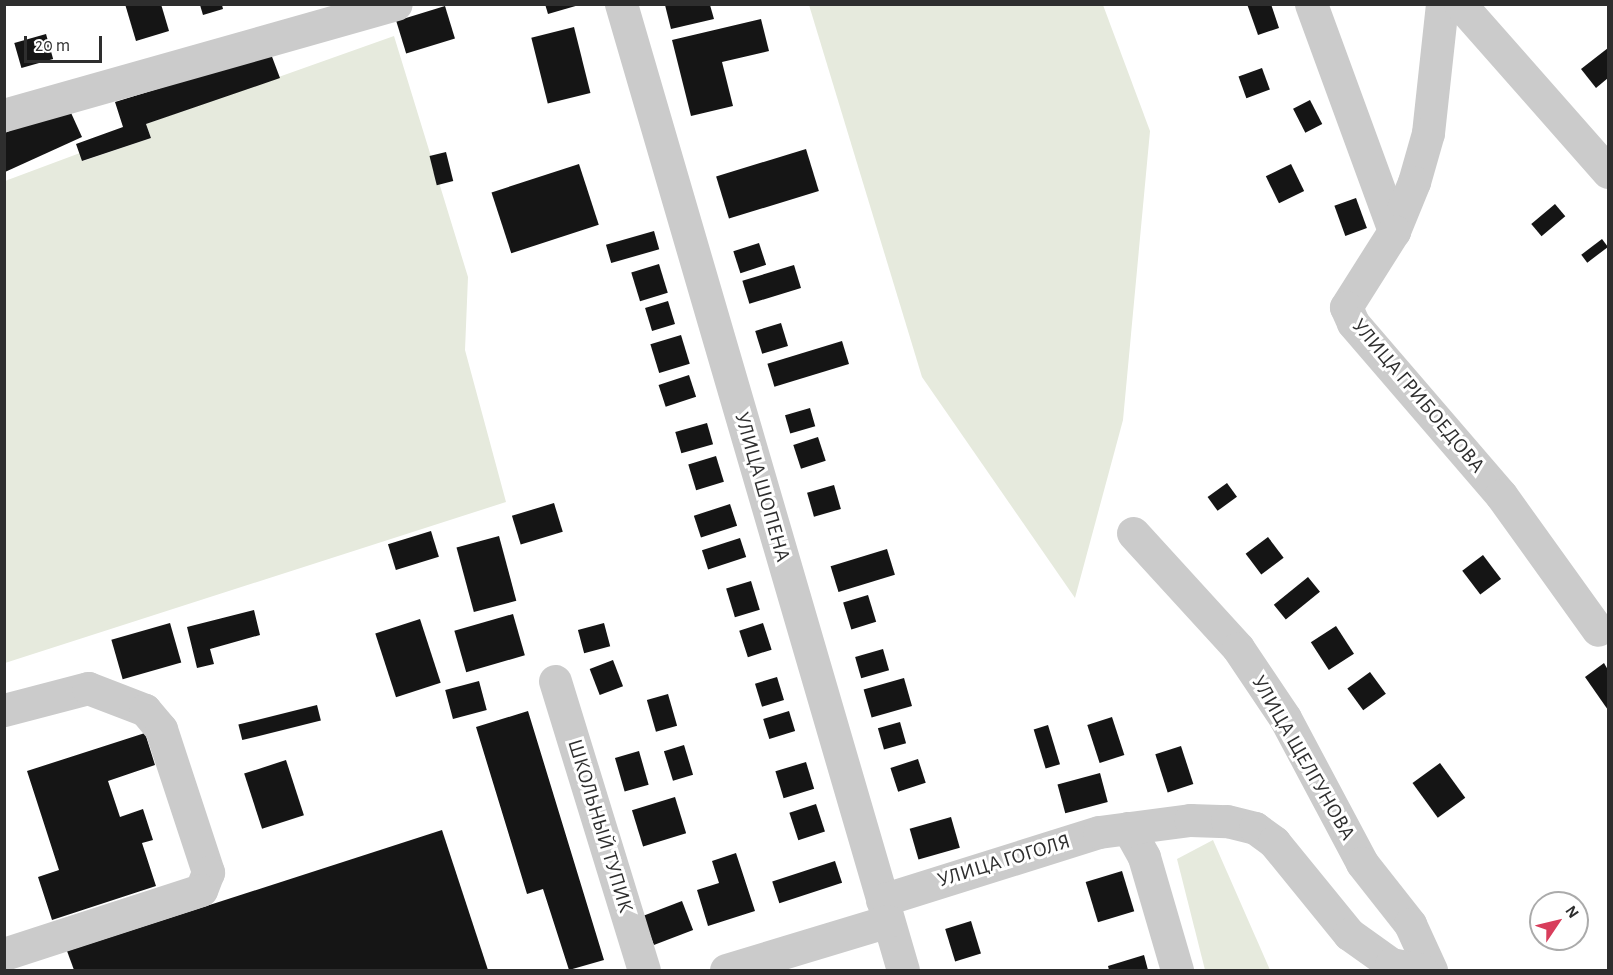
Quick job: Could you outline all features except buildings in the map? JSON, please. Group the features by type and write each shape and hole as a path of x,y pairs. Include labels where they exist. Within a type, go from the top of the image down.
{"street":[{"path":"4,115 396,4"},
{"name":"УЛИЦА ШОПЕНА","path":"621,4 903,970"},
{"path":"1311,4 1394,231"},
{"name":"УЛИЦА ГРИБОЕДОВА","path":"1442,4 1428,133 1394,231 1351,294 1346,307 1353,323 1448,429 1598,630"},
{"path":"1460,4 1608,172"},
{"name":"УЛИЦА ЩЕЛГУНОВА","path":"1133,533 1238,648 1286,718 1362,862 1410,924 1431,970"},
{"name":"ШКОЛЬНЫЙ ТУПИК","path":"555,681 644,970"},
{"path":"4,710 88,688 145,710 161,729 208,873 201,890 4,954"},
{"name":"УЛИЦА ГОГОЛЯ","path":"726,970 885,910 1128,828 1190,820 1255,828 1274,842 1349,934 1391,964 1421,970"},
{"path":"1128,828 1144,856 1177,970"}],"shaded area":[{"path":"809,5 1103,5 1150,131 1123,420 1075,598 922,377"},
{"path":"394,36 468,277 465,350 506,502 5,663 5,181 80,153 83,161 151,138 146,124"},
{"path":"1213,840 1270,970 1205,970 1177,859"}]}
